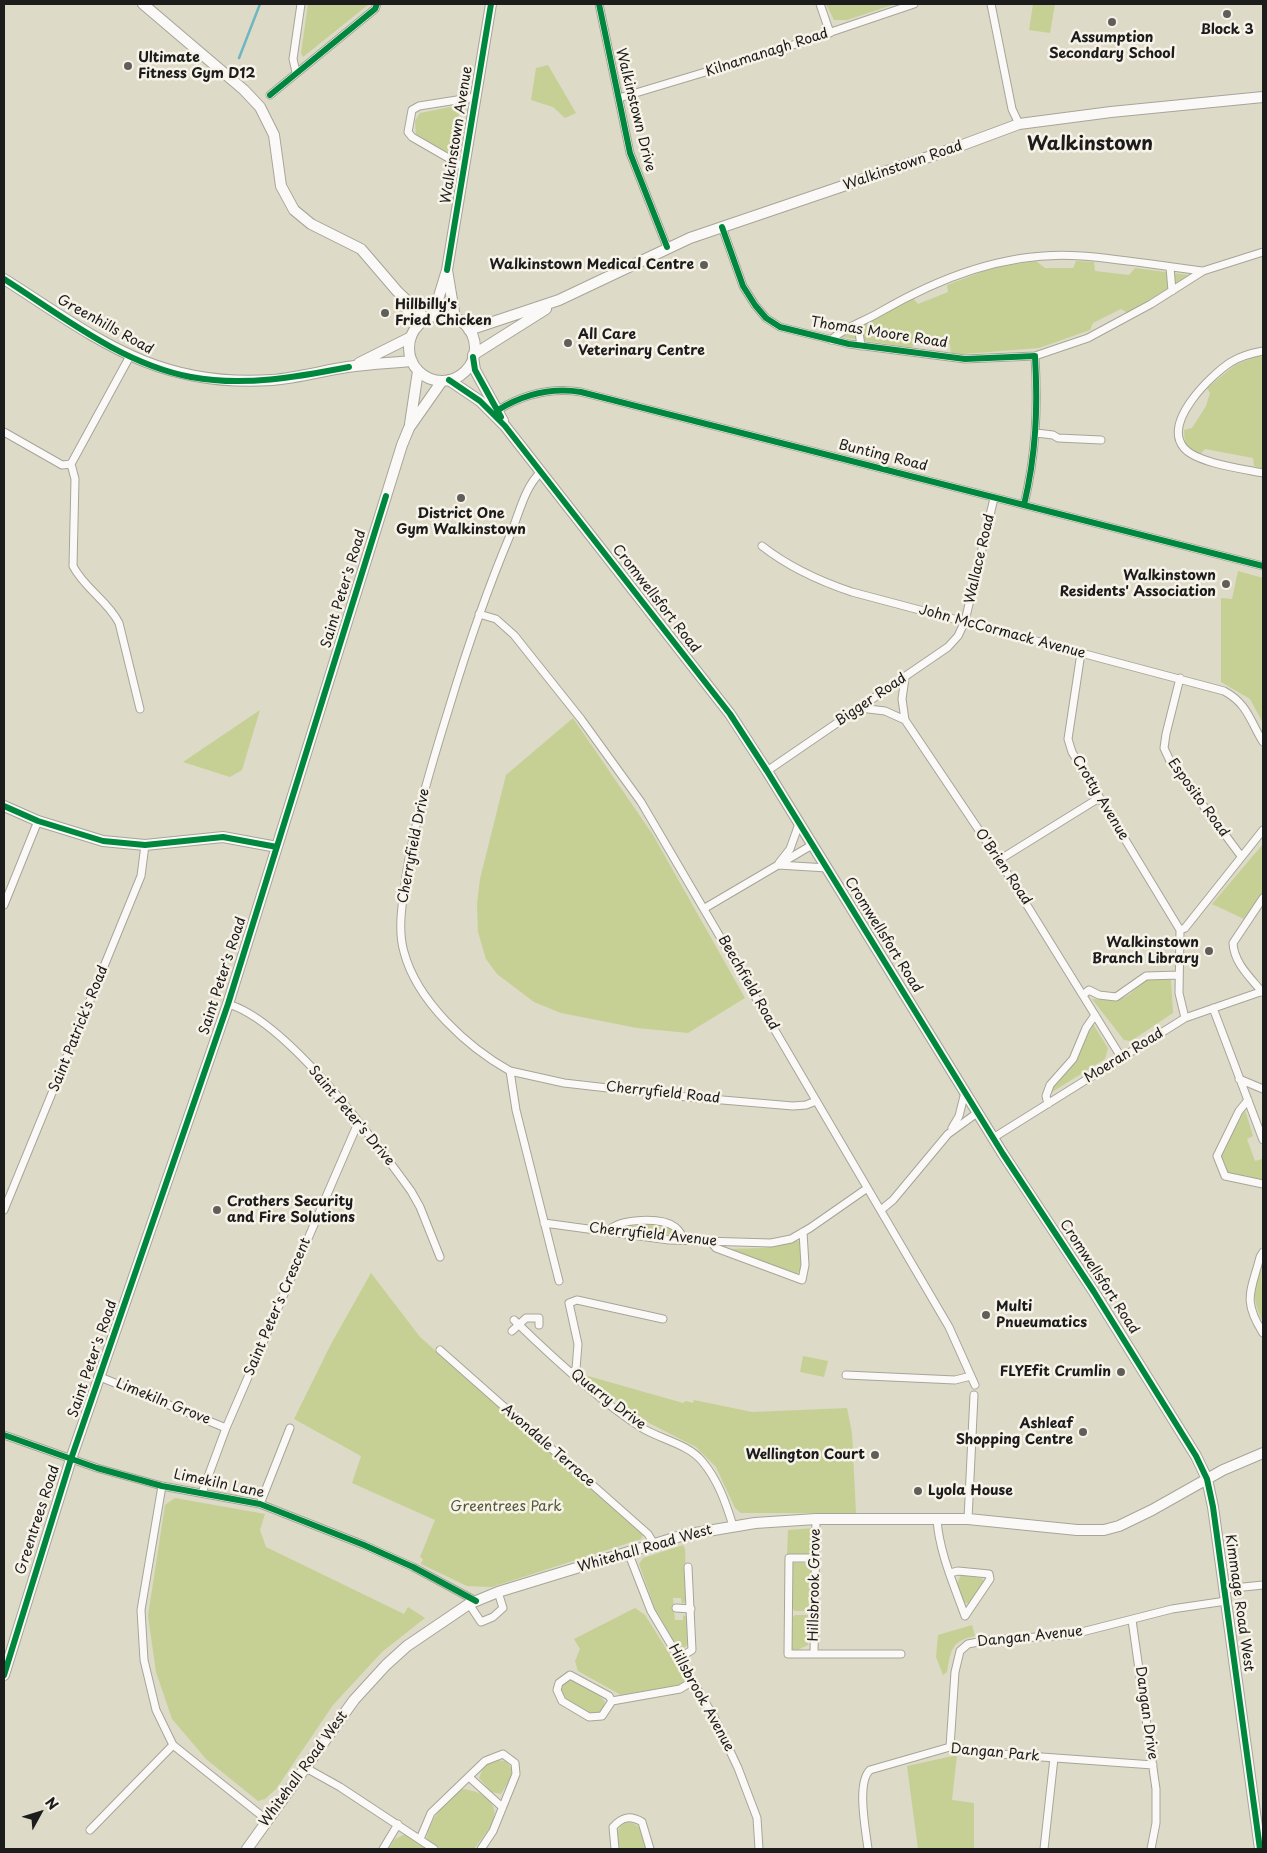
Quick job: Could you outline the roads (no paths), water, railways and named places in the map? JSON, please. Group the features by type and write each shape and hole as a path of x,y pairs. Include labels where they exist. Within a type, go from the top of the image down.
{"main road":[{"path":"143,4 244,90 260,108 274,135 281,186 294,210 311,224 361,249 397,291 429,318"},
{"name":"Walkinstown Avenue","path":"429,318 448,270 491,4"},
{"name":"Walkinstown Road","path":"473,356 560,300 667,247 1019,124 1111,112 1263,97"},
{"name":"Walkinstown Avenue","path":"448,270 455,318"},
{"name":"Greenhills Road","path":"4,279 98,339 130,356 172,372 210,379 275,380 349,367 412,361"},
{"path":"397,291 417,326"},
{"name":"Walkinstown Road","path":"469,330 560,300"},
{"path":"448,316 455,318 469,330 474,345 473,356 464,372 445,380 425,376 418,371 409,353 411,337 417,326 429,318 448,316"},
{"name":"Greenhills Road","path":"349,367 411,337"},
{"name":"Cromwellsfort Road","path":"473,356 475,370 505,426"},
{"name":"Saint Peter's Road","path":"71,1460 228,1004 400,450 409,428 418,371"},
{"name":"Cromwellsfort Road","path":"445,380 480,401 505,426 730,714 978,1113 1173,1414 1207,1480"},
{"name":"Saint Peter's Road","path":"409,428 445,380"},
{"path":"4,806 38,821 102,841 145,845 223,837 276,847"},
{"name":"Whitehall Road West","path":"247,1849 354,1700 386,1665 407,1646 472,1603 498,1592 654,1544 733,1526 816,1519 968,1519 1077,1530 1104,1530 1119,1526 1263,1453"},
{"name":"Greentrees Road","path":"4,1675 71,1460"},
{"name":"Kimmage Road West","path":"1207,1480 1213,1507 1260,1849"}],"street":[{"path":"296,72 293,59 301,4"},
{"path":"270,94 375,9 377,4"},
{"name":"Walkinstown Drive","path":"599,4 632,160 667,247"},
{"path":"820,4 830,32"},
{"name":"Kilnamanagh Road","path":"619,98 670,84 914,4"},
{"path":"991,4 1012,109 1019,124"},
{"name":"Walkinstown Avenue","path":"464,167 412,137 408,132 409,126 412,110 419,106 476,97"},
{"name":"Thomas Moore Road","path":"722,227 743,286 766,318 780,327 861,346 965,359 1034,356 1088,338 1172,291 1203,271 1263,252"},
{"path":"831,340 930,286 976,268 993,264 1027,258 1080,256 1203,271"},
{"path":"1170,267 1172,291"},
{"path":"858,325 861,346"},
{"path":"1263,351 1248,354 1230,363 1202,386 1188,405 1178,430 1182,446 1192,456 1263,473"},
{"path":"130,356 71,464 75,479 72,566 77,574 114,612 120,623 140,709"},
{"path":"1024,505 1032,473 1038,404 1034,356"},
{"name":"Bunting Road","path":"498,410 513,401 532,394 559,390 581,392 1263,566"},
{"path":"4,432 62,465 71,464"},
{"path":"1036,433 1053,435 1058,438 1102,440"},
{"name":"Cherryfield Drive","path":"510,1071 462,1038 439,1012 410,967 404,951 401,932 402,907 409,854 422,799 479,614 529,488 541,472"},
{"name":"Wallace Road","path":"965,621 994,498"},
{"name":"John McCormack Avenue","path":"762,546 780,560 814,579 852,592 1180,678 1224,692 1237,698 1246,709 1263,742"},
{"name":"Beechfield Road","path":"479,614 496,619 514,635 581,719 641,802 705,908 866,1189 881,1210 949,1327 975,1385"},
{"name":"Bigger Road","path":"767,771 948,647 958,636 965,621"},
{"name":"Crotty Avenue","path":"1081,653 1068,740 1072,752 1180,930"},
{"path":"905,678 902,699 905,720"},
{"name":"Esposito Road","path":"1180,678 1164,748 1170,761 1241,856"},
{"path":"860,708 885,711 905,720"},
{"name":"O'Brien Road","path":"905,720 999,860 1121,1057"},
{"path":"999,860 1100,798"},
{"path":"4,905 38,821"},
{"path":"778,865 790,849 799,824"},
{"path":"1185,1018 1179,993 1180,930 1185,928 1263,830"},
{"name":"Saint Patrick's Road","path":"4,1210 141,876 145,845"},
{"path":"705,908 812,845"},
{"path":"778,865 827,868"},
{"path":"1263,898 1234,943 1234,950 1240,966 1263,992"},
{"path":"1083,994 1090,990 1099,995 1116,998 1146,976 1179,975"},
{"name":"Moeran Road","path":"994,1138 1185,1018 1263,992"},
{"name":"Saint Peter's Drive","path":"228,1004 247,1011 282,1039 320,1076 411,1191 420,1206 440,1257"},
{"path":"1213,1008 1263,1140"},
{"path":"1048,1104 1046,1096 1050,1085 1073,1058 1086,1028 1095,1015"},
{"path":"510,1071 516,1110 559,1281"},
{"name":"Cherryfield Road","path":"510,1071 564,1083 687,1097 793,1106 802,1106 816,1101"},
{"path":"1239,1079 1263,1089"},
{"path":"881,1210 893,1200 948,1134 960,1116 965,1092"},
{"path":"1248,1100 1239,1111 1217,1156 1225,1176 1263,1184"},
{"path":"948,1134 978,1113"},
{"name":"Saint Peter's Crescent","path":"202,1493 226,1428 358,1122"},
{"name":"Cherryfield Avenue","path":"544,1223 683,1240 771,1243 791,1239 866,1189"},
{"path":"608,1231 623,1221 640,1220 673,1225 681,1232 683,1240"},
{"path":"711,1242 716,1248 802,1280 806,1265 806,1239 803,1232"},
{"path":"1263,1252 1249,1300 1250,1309 1263,1333"},
{"path":"571,1373 576,1369 578,1344 569,1303 577,1300 663,1319"},
{"path":"512,1331 516,1322 526,1318 538,1318 539,1325"},
{"name":"Quarry Drive","path":"516,1322 571,1373 643,1428 701,1459 715,1479 733,1526"},
{"name":"Avondale Terrace","path":"440,1350 648,1534 654,1544"},
{"path":"846,1375 955,1380 972,1376"},
{"name":"Limekiln Grove","path":"100,1377 226,1428"},
{"path":"968,1519 974,1395"},
{"path":"260,1504 290,1428"},
{"name":"Limekiln Lane","path":"4,1435 71,1460 162,1486 260,1504 373,1549 457,1590 472,1603 481,1622 493,1617 504,1608 498,1592"},
{"path":"162,1486 141,1610 148,1680 156,1710 173,1745 267,1820"},
{"name":"Hillsbrook Grove","path":"816,1519 814,1653 901,1654"},
{"path":"937,1519 938,1533 950,1573 965,1616 990,1579 989,1574 958,1571 950,1573"},
{"name":"Hillsbrook Avenue","path":"628,1552 645,1599 714,1717 738,1768 757,1818 759,1849"},
{"path":"814,1653 788,1654 789,1558 816,1558"},
{"path":"679,1658 692,1650 688,1567"},
{"path":"1224,1589 1263,1585"},
{"name":"Dangan Avenue","path":"950,1747 956,1672 960,1651 968,1644 988,1640 1070,1635 1172,1608 1226,1601"},
{"path":"676,1608 691,1609"},
{"name":"Dangan Drive","path":"1132,1620 1157,1807 1151,1849"},
{"path":"612,1701 609,1696 570,1675 559,1683 557,1690 562,1701 589,1717 602,1716 612,1701 680,1689 693,1681"},
{"path":"90,1830 173,1745"},
{"name":"Dangan Park","path":"868,1849 862,1793 867,1773 870,1770 950,1747 1153,1766"},
{"path":"420,1839 431,1813 485,1761 496,1755 503,1754 512,1758 516,1774 493,1831 481,1849"},
{"name":"Dangan Park","path":"1044,1849 1054,1758"},
{"path":"306,1768 340,1786 434,1849"},
{"path":"469,1777 502,1806"},
{"path":"615,1849 613,1827 620,1819 630,1817 642,1822 650,1849"},
{"path":"383,1849 398,1824"}],"waterway":[{"path":"239,58 260,4"}],"place":[{"name":"Block 3","path":"1227,14"},
{"name":"Assumption Secondary School","path":"1112,22"},
{"name":"Ultimate Fitness Gym D12","path":"128,66"},
{"name":"Walkinstown Medical Centre","path":"704,265"},
{"name":"Hillbilly's Fried Chicken","path":"385,313"},
{"name":"All Care Veterinary Centre","path":"568,343"},
{"name":"District One Gym Walkinstown","path":"461,498"},
{"name":"Walkinstown Residents' Association","path":"1226,584"},
{"name":"Walkinstown Branch Library","path":"1209,951"},
{"name":"Crothers Security and Fire Solutions","path":"217,1210"},
{"name":"Multi Pnueumatics","path":"986,1315"},
{"name":"FLYEfit Crumlin","path":"1121,1372"},
{"name":"Ashleaf Shopping Centre","path":"1083,1432"},
{"name":"Wellington Court","path":"875,1455"},
{"name":"Lyola House","path":"918,1491"}],"district":[{"name":"Walkinstown","path":"1090,145"}],"park label":[{"name":"Greentrees Park","path":"506,1507"}]}
